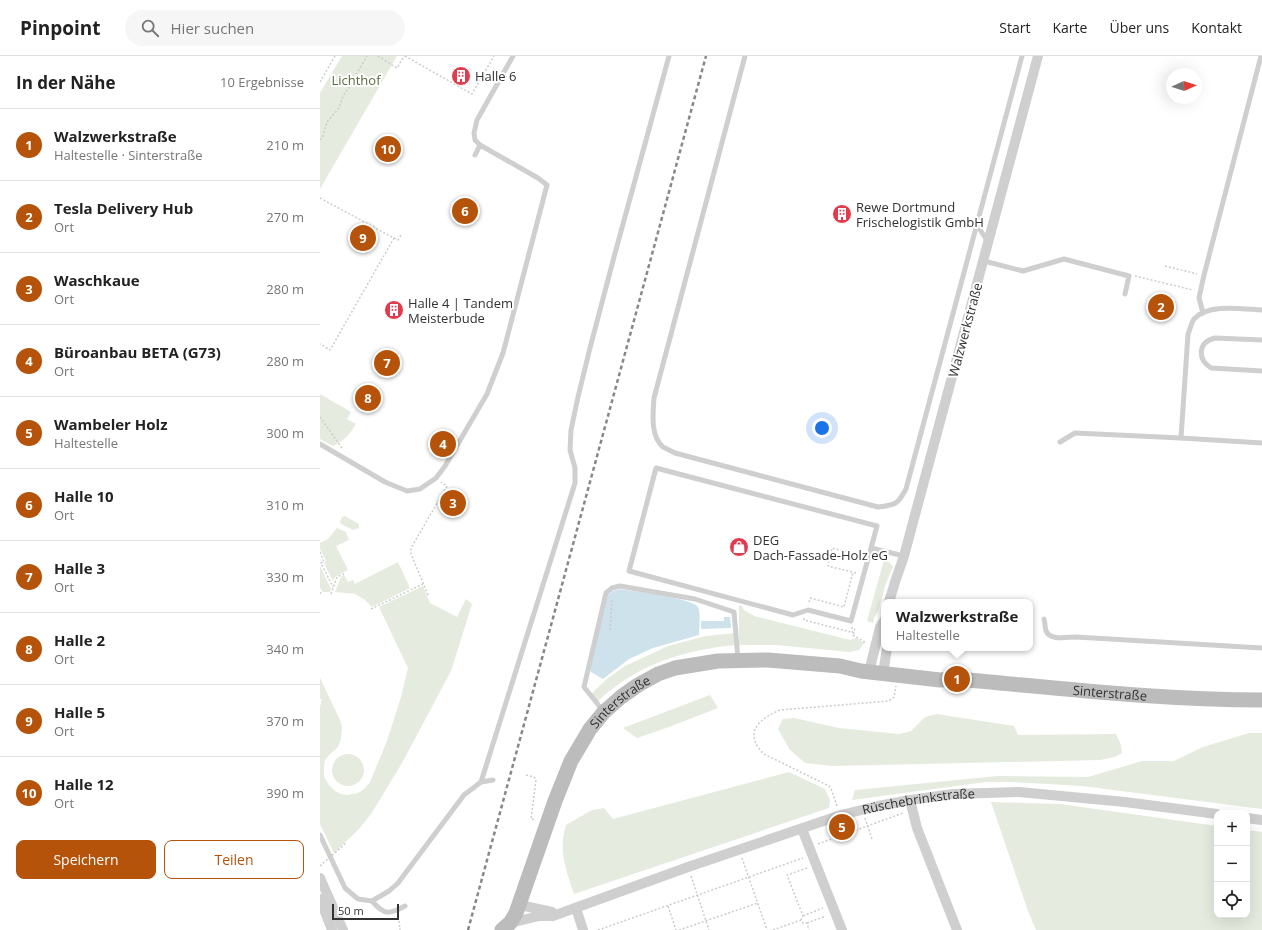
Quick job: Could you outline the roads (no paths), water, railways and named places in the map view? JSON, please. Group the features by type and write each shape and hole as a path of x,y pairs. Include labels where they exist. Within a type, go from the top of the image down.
{"street":[{"name":"Walzwerkstraße","path":"890,599 904,556 1038,56"},
{"path":"877,668 881,626"},
{"path":"877,668 886,651"},
{"name":"Sinterstraße","path":"520,905 555,801 571,761 590,729 604,712 621,697 638,685 658,674 675,668 692,664 718,661 768,660 840,666 858,671 877,668 940,680 957,679 1188,698 1262,700"},
{"name":"Rüschebrinkstraße","path":"506,926 539,916 553,916 688,867 860,810 910,800 953,794 1019,792 1125,802 1214,814"},
{"path":"910,800 917,828 957,930"},
{"path":"1250,818 1262,820"},
{"path":"802,829 842,930"},
{"path":"320,878 343,930"},
{"path":"320,899 332,930"},
{"name":"Rüschebrinkstraße","path":"506,926 520,905 552,912 564,912"},
{"path":"576,908 583,930"}],"lane":[{"path":"320,444 385,482 407,491 420,490 436,478 445,466 487,394 500,360 515,308 547,185 538,178 480,145 475,140 474,133 478,120 513,56"},
{"path":"481,782 575,483 576,472 570,450 571,430 578,397 668,56"},
{"path":"745,56 654,398 652,418 655,435 663,446 675,453 878,507 891,505 900,501 906,489 1022,56"},
{"path":"1203,314 1199,298 1261,56"},
{"path":"475,156 480,145"},
{"path":"977,225 989,243"},
{"path":"984,261 1023,271 1064,259 1129,276 1124,294"},
{"path":"1180,438 1188,334 1194,320 1203,314 1221,308 1262,310"},
{"path":"1262,340 1208,339 1203,345 1201,352 1202,360 1205,365 1211,368 1262,371"},
{"path":"1060,442 1075,433 1262,442"},
{"path":"656,468 877,526 871,548 851,621 808,610 793,614 629,571 656,468"},
{"path":"871,548 904,556"},
{"path":"604,712 584,687 606,593 612,588 620,586 695,599 734,612 738,660"},
{"path":"1044,618 1046,632 1055,637 1262,648"},
{"path":"320,835 345,888 358,899 372,901 389,891 398,883 464,795 481,782 493,780"},
{"path":"372,901 382,912 388,913 405,906"}],"water":[{"path":"620,589 674,598 694,604 699,609 699,635 653,648 629,659 603,679 591,672 590,668 608,595 613,591"},
{"path":"724,617 730,617 731,628 701,629 701,621 724,621"}],"railway":[{"path":"468,930 706,56"}],"place":[{"name":"Halle 6","path":"461,76"},
{"name":"Halle 12","path":"388,149"},
{"name":"Halle 10","path":"465,211"},
{"name":"Rewe Dortmund Frischelogistik GmbH","path":"842,214"},
{"name":"Halle 5","path":"363,238"},
{"name":"Tesla Delivery Hub","path":"1161,307"},
{"name":"Halle 4 | Tandem Meisterbude","path":"394,310"},
{"name":"Halle 3","path":"387,363"},
{"name":"Halle 2","path":"368,398"},
{"name":"Büroanbau BETA (G73)","path":"443,444"},
{"name":"Waschkaue","path":"453,503"},
{"name":"DEG Dach-Fassade-Holz eG","path":"739,547"},
{"name":"Walzwerkstraße","path":"957,679"},
{"name":"Wambeler Holz","path":"842,827"}],"park label":[{"name":"Lichthof","path":"356,80"}]}
